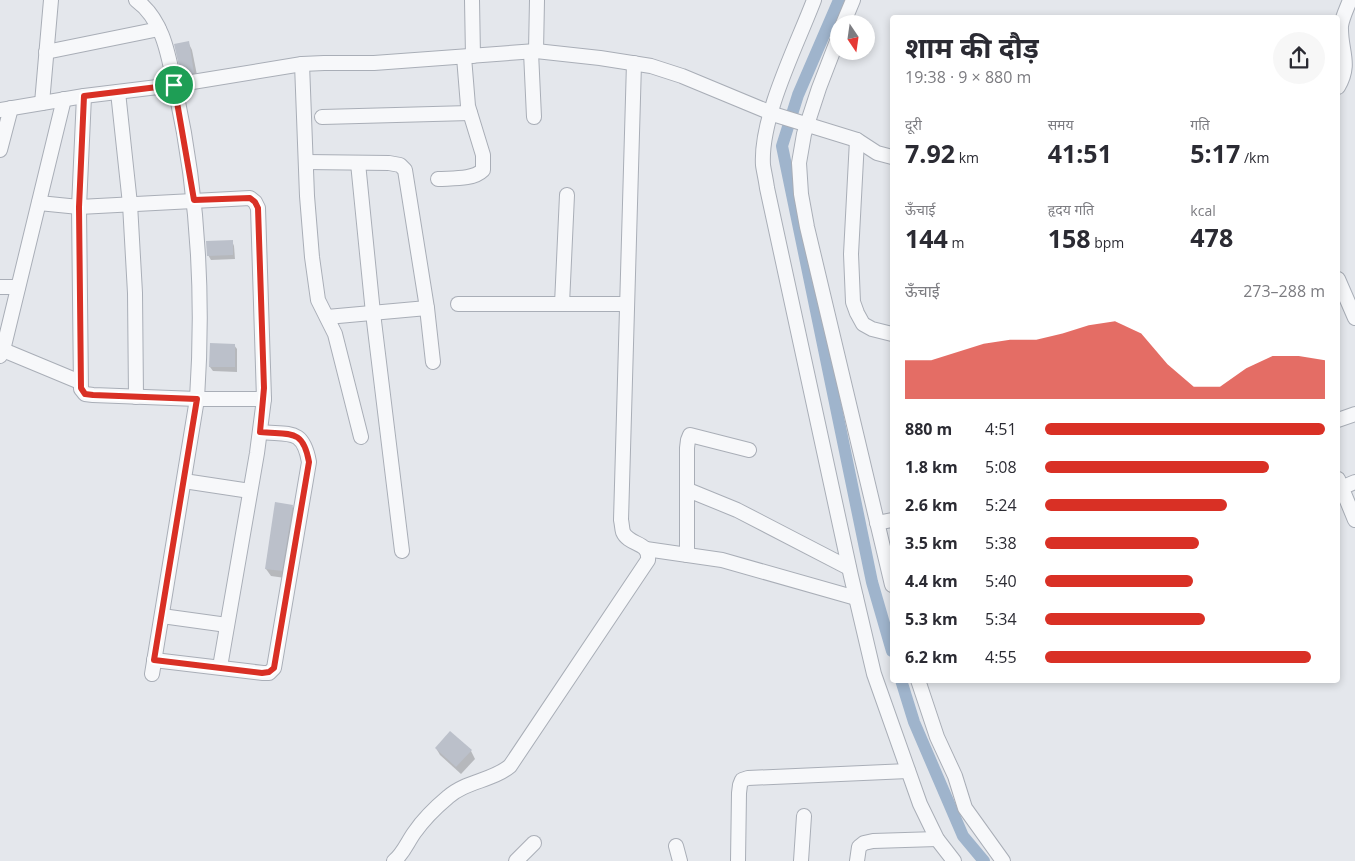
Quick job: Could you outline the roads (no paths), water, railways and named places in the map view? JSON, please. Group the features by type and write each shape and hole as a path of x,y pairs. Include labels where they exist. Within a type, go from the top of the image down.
{"street":[{"path":"42,103 51,0"},
{"path":"136,0 149,13 159,28 168,53 174,85 194,200 197,230 200,356 197,399 152,674"},
{"path":"438,179 470,176 483,170 483,154 470,113 469,57 472,0"},
{"path":"534,117 533,52 538,0"},
{"path":"814,0 776,96 774,114 766,136 764,153 767,188 849,568 874,674 920,804 937,839 954,861"},
{"path":"847,15 853,0"},
{"path":"1340,83 1346,66 1341,25 1350,0"},
{"path":"46,52 159,28"},
{"path":"0,150 5,109 84,96 174,85 302,64 324,62 374,63 533,52 651,66 682,76 774,114 856,140 877,153 890,156"},
{"path":"830,59 804,124 799,163 801,194 890,577"},
{"path":"634,63 626,304 623,532 627,537 646,549 722,560 856,598"},
{"path":"302,64 312,257 318,300 335,334 361,437"},
{"path":"118,92 130,204 135,293 136,397"},
{"path":"84,96 79,207 81,388 85,394 197,399 264,399"},
{"path":"64,99 1,353 80,382"},
{"path":"322,117 470,113"},
{"path":"856,140 851,254 853,302 863,324 872,329 890,334"},
{"path":"306,162 390,164 400,165 405,170 427,308 433,362"},
{"path":"358,163 373,313 402,551"},
{"path":"562,304 567,195"},
{"path":"39,203 79,207 250,198 258,208 264,399 220,667"},
{"path":"1340,284 1355,318"},
{"path":"0,287 18,288"},
{"path":"458,304 626,304"},
{"path":"327,317 427,308"},
{"path":"1340,419 1355,414"},
{"path":"154,660 262,673 269,672 274,668 309,462 304,441 298,436 260,432"},
{"path":"687,555 687,448 690,435 749,450"},
{"path":"184,482 250,491"},
{"path":"1340,483 1355,482"},
{"path":"1340,485 1355,520"},
{"path":"688,490 736,510 849,568"},
{"path":"877,523 890,520"},
{"path":"394,861 400,856 419,827 448,796 461,788 504,772 510,766 648,560 646,549"},
{"path":"162,616 227,625"},
{"path":"919,683 937,738 955,776 965,808 1003,861"},
{"path":"738,861 739,793 742,780 748,778 908,771"},
{"path":"801,861 804,816"},
{"path":"857,861 859,847 864,843 873,841 937,839"},
{"path":"516,861 534,843"},
{"path":"676,846 680,861"}],"waterway":[{"path":"839,0 798,95 782,146 872,582 890,644"},
{"path":"902,683 914,722 963,836 984,861"}]}
